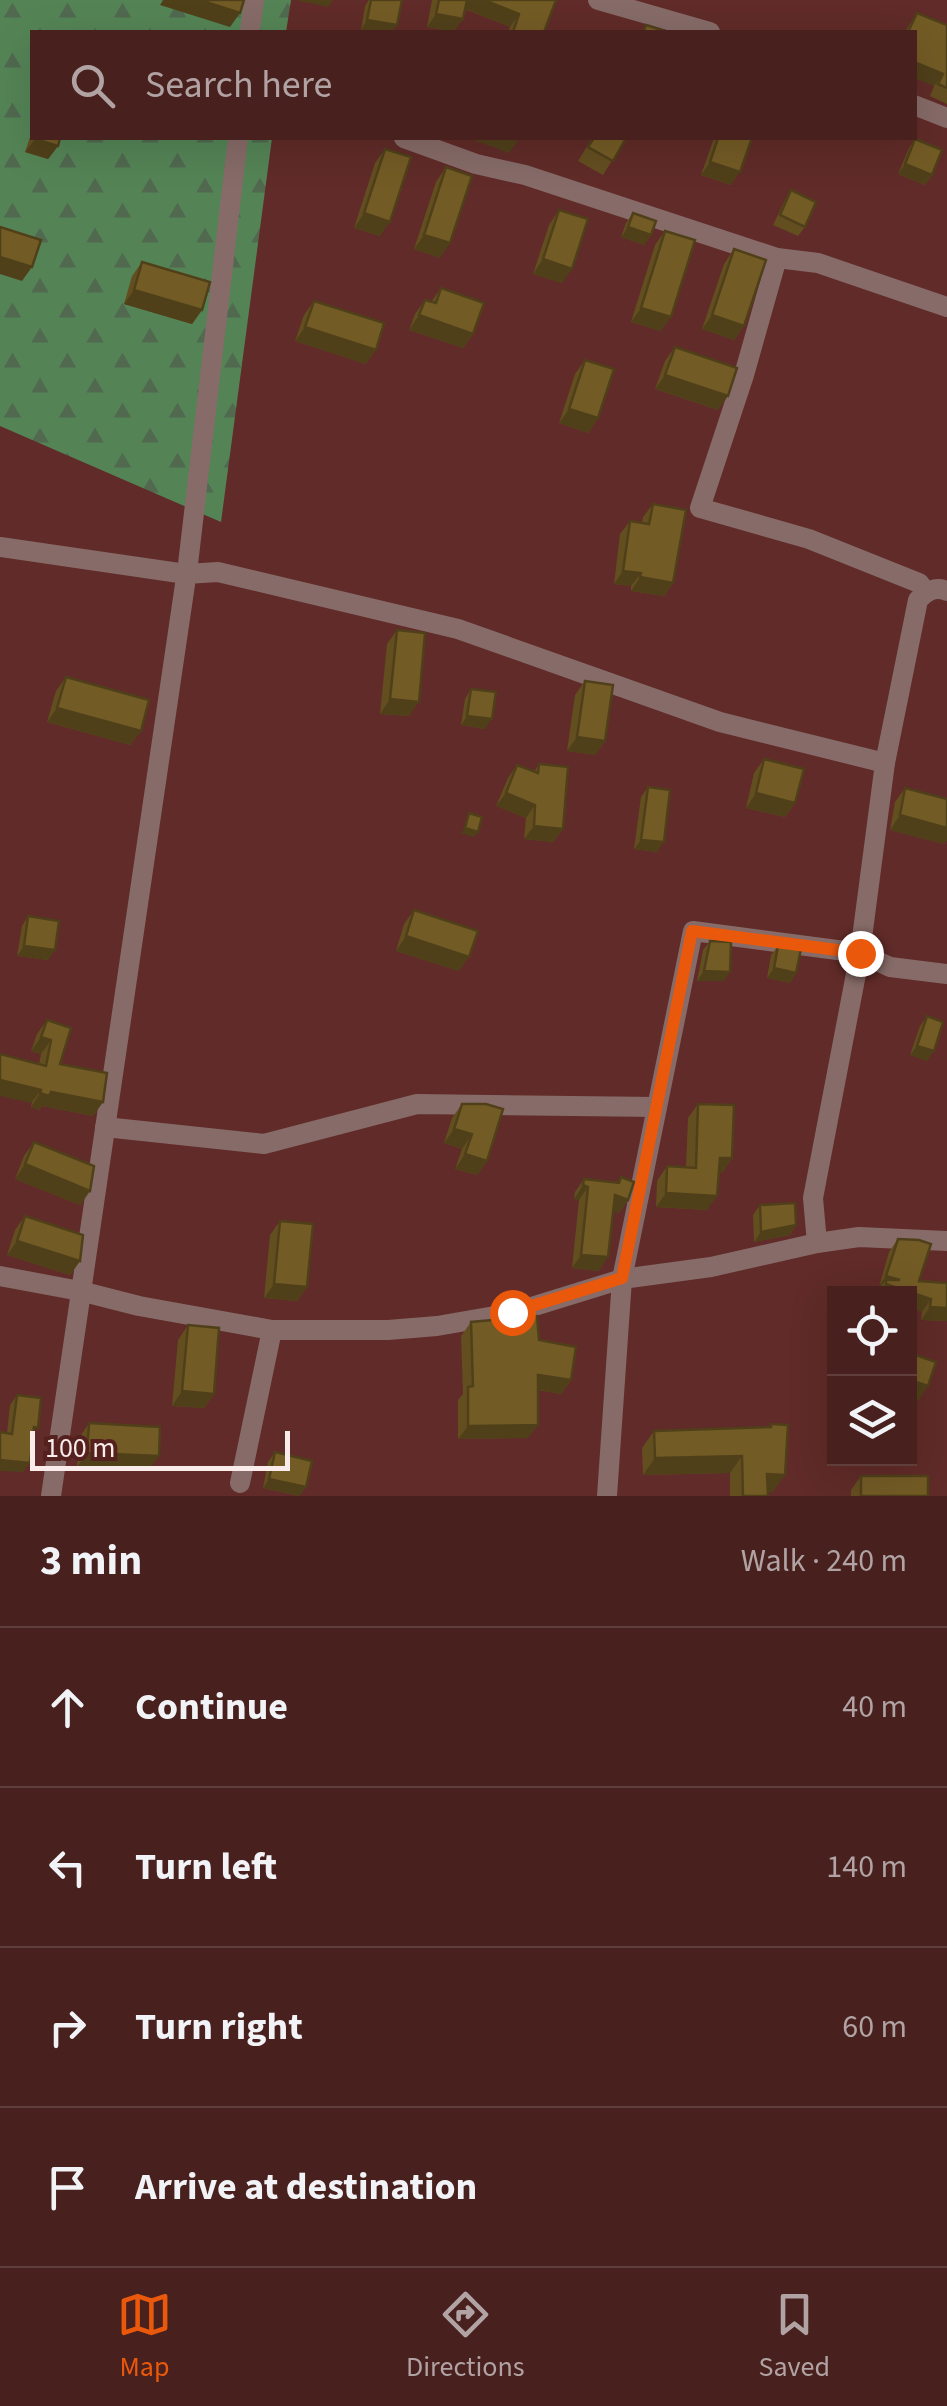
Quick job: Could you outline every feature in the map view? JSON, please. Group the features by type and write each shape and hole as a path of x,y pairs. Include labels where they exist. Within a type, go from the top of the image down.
{"street":[{"path":"250,30 254,0"},
{"path":"598,0 703,30"},
{"path":"917,105 947,118"},
{"path":"51,1496 186,574 238,140"},
{"path":"410,140 777,258 818,263 947,307"},
{"path":"777,258 700,508 808,539 936,592"},
{"path":"0,547 186,574 218,572 458,628 720,722 886,763"},
{"path":"817,1243 813,1198 860,953 886,763 918,600 936,592"},
{"path":"607,1496 622,1278 692,931 860,953 890,967 947,974"},
{"path":"104,1127 264,1144 417,1104 656,1106"},
{"path":"0,1276 272,1330 388,1330 437,1326 512,1312 622,1278 712,1267 817,1243 858,1237 947,1241"},
{"path":"240,1483 272,1330"}],"green space":[{"path":"0,0 291,0 286,30 30,30 30,140 272,140 221,522 0,426"}],"building":[{"path":"200,0 244,0 240,13"},
{"path":"371,0 402,0 397,25 367,20"},
{"path":"439,0 467,0 463,19 436,14"},
{"path":"484,0 556,0 545,30 514,30 519,14"},
{"path":"917,13 947,25 947,88 938,84 943,74 917,63 917,30 909,30"},
{"path":"38,140 60,140 58,146"},
{"path":"593,140 625,140 613,161 588,147"},
{"path":"717,140 751,140 740,172 710,162"},
{"path":"915,140 942,150 932,175 905,164"},
{"path":"385,149 411,157 390,222 364,213"},
{"path":"446,167 472,176 450,243 424,235"},
{"path":"791,190 816,202 805,227 780,215"},
{"path":"559,210 588,219 572,269 543,259"},
{"path":"633,213 656,221 651,235 628,227"},
{"path":"0,227 41,240 32,267 0,257"},
{"path":"665,231 695,240 671,317 641,308"},
{"path":"734,249 766,260 744,326 712,315"},
{"path":"142,262 210,282 202,310 134,290"},
{"path":"441,288 484,303 473,334 419,315 425,300 436,303"},
{"path":"314,301 384,323 376,350 305,327"},
{"path":"675,347 737,368 728,396 665,375"},
{"path":"585,360 614,369 598,418 569,409"},
{"path":"653,504 686,510 673,583 623,571 630,521 649,524"},
{"path":"397,630 425,633 419,702 390,699"},
{"path":"66,677 149,700 141,731 57,708"},
{"path":"585,681 613,685 605,741 577,737"},
{"path":"471,689 496,692 492,719 467,716"},
{"path":"764,759 804,769 795,803 756,793"},
{"path":"539,764 568,767 563,829 534,826 535,805 506,793 517,765 538,773"},
{"path":"648,787 670,790 664,842 641,840"},
{"path":"905,788 947,799 947,828 900,815"},
{"path":"469,813 482,817 478,832 465,828"},
{"path":"414,910 478,931 469,957 406,936"},
{"path":"28,916 59,921 55,950 24,946"},
{"path":"710,941 731,942 730,972 704,971"},
{"path":"778,946 801,949 796,973 774,968"},
{"path":"927,1016 943,1022 934,1051 917,1046"},
{"path":"47,1020 71,1028 60,1064 107,1073 103,1102 51,1092 49,1096 41,1090 0,1080 0,1054 46,1066 51,1040 41,1037"},
{"path":"462,1104 503,1109 487,1161 465,1154 472,1134 454,1129"},
{"path":"698,1104 734,1105 732,1158 720,1158 717,1196 666,1193 667,1166 696,1168"},
{"path":"34,1142 94,1166 90,1191 25,1164"},
{"path":"621,1177 634,1182 628,1200 615,1195 608,1257 581,1255 588,1187 583,1185 584,1179 619,1183"},
{"path":"795,1203 796,1225 761,1232 760,1205"},
{"path":"25,1216 83,1235 80,1261 17,1241"},
{"path":"280,1221 313,1224 307,1287 274,1284"},
{"path":"898,1239 931,1244 919,1281 947,1283 947,1308 930,1307 931,1299 917,1294 917,1286 886,1284 886,1280 900,1280 886,1276"},
{"path":"537,1316 539,1340 576,1347 571,1380 538,1375 538,1425 468,1426 468,1387 473,1386 471,1322"},
{"path":"188,1325 219,1328 214,1394 182,1391"},
{"path":"917,1355 936,1362 928,1386 917,1382"},
{"path":"17,1395 41,1398 30,1463 0,1460 0,1432 12,1434"},
{"path":"89,1423 160,1427 159,1456 87,1453"},
{"path":"788,1425 785,1475 767,1474 768,1496 743,1496 742,1456 655,1458 654,1431"},
{"path":"275,1452 312,1461 306,1487 269,1479"},
{"path":"861,1476 928,1476 928,1496 861,1496"}],"route":[{"path":"512,1312 622,1278 692,931 860,953"}]}
